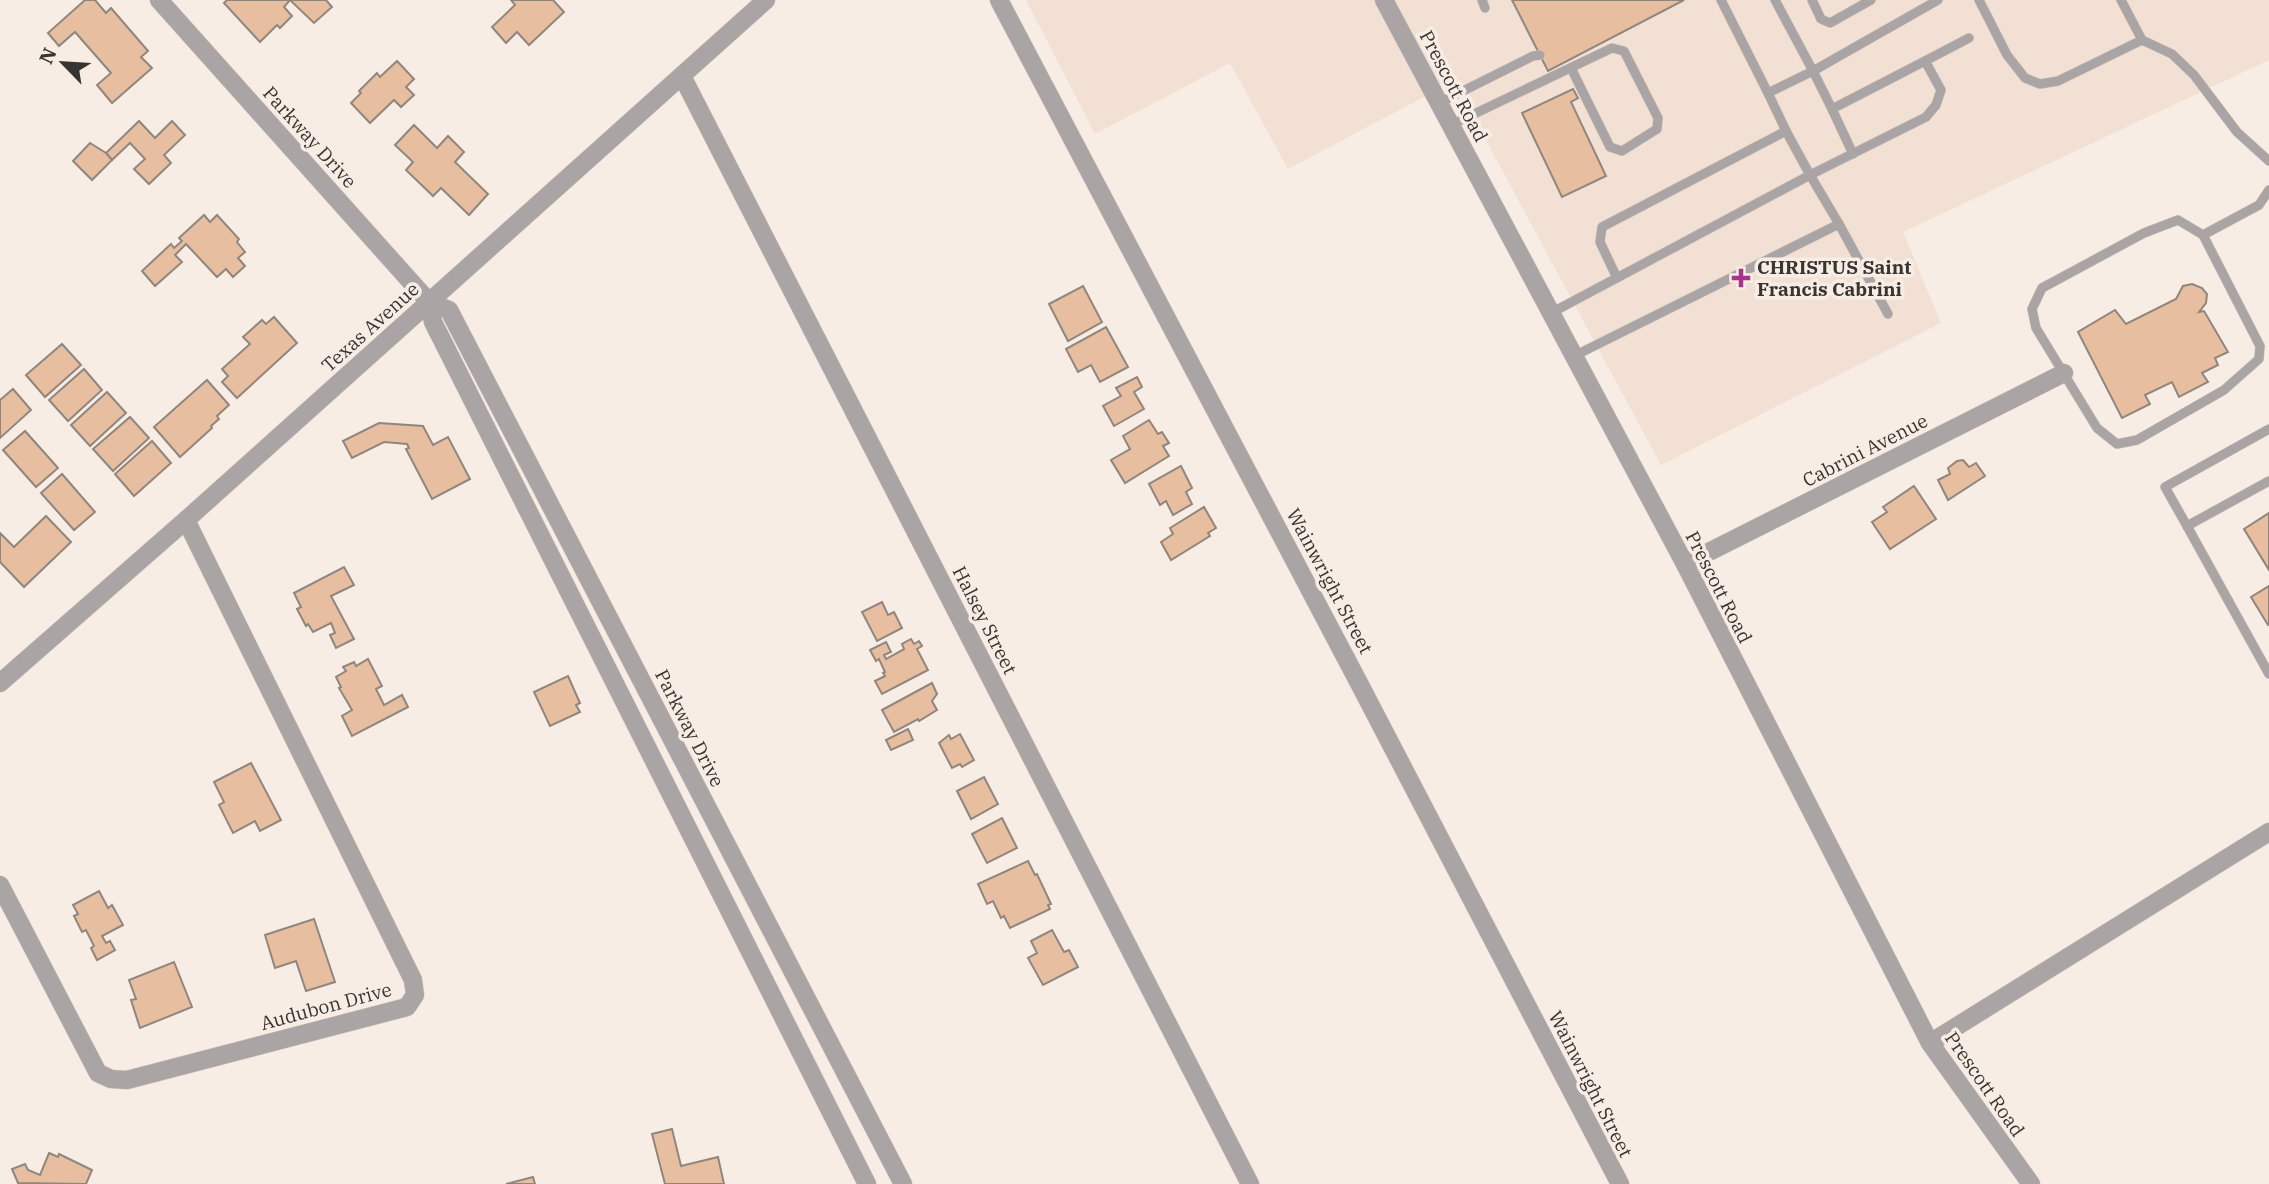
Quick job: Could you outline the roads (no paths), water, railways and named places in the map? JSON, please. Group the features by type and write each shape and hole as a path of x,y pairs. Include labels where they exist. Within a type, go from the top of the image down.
{"street":[{"name":"Parkway Drive","path":"159,0 429,302 449,310 903,1184"},
{"name":"Texas Avenue","path":"0,683 186,520 766,0"},
{"name":"Wainwright Street","path":"999,0 1620,1184"},
{"name":"Prescott Road","path":"1384,0 1685,564 1930,1043 2022,1181"},
{"name":"Halsey Street","path":"682,76 1250,1184"},
{"name":"Parkway Drive","path":"429,302 433,322 867,1184"},
{"name":"Cabrini Avenue","path":"1685,564 2063,373"},
{"name":"Audubon Drive","path":"0,885 98,1073 111,1079 127,1080 407,1007 415,995 412,981 186,520"},
{"path":"1930,1043 2269,832"}],"lane":[{"path":"1721,0 1786,131 1888,314"},
{"path":"1775,0 1853,154"},
{"path":"1812,0 1821,19 1830,23 1871,0"},
{"path":"1768,93 1813,71 1938,0"},
{"path":"1979,0 2007,55 2025,78 2040,84 2058,81 2142,40"},
{"path":"2121,0 2142,40 2172,54 2194,75 2237,132 2269,161"},
{"path":"1832,109 1969,38"},
{"path":"1451,125 1612,48 1624,51 1658,118 1657,129 1622,151 1610,146 1571,68"},
{"path":"1439,103 1537,54"},
{"path":"1551,313 1810,175 1926,117 1937,105 1941,90 1925,61"},
{"path":"1617,278 1600,242 1602,227 1786,131"},
{"path":"2203,235 2259,205 2269,190"},
{"path":"2178,220 2203,235 2260,346 2259,359 2224,390 2137,440 2117,444 2097,428 2036,328 2032,309 2042,288 2144,233 2178,220"},
{"path":"1574,356 1839,225"},
{"path":"2269,429 2165,487 2269,674"},
{"path":"2187,526 2269,481"}],"place":[{"name":"CHRISTUS Saint Francis Cabrini","path":"1741,278"}]}
